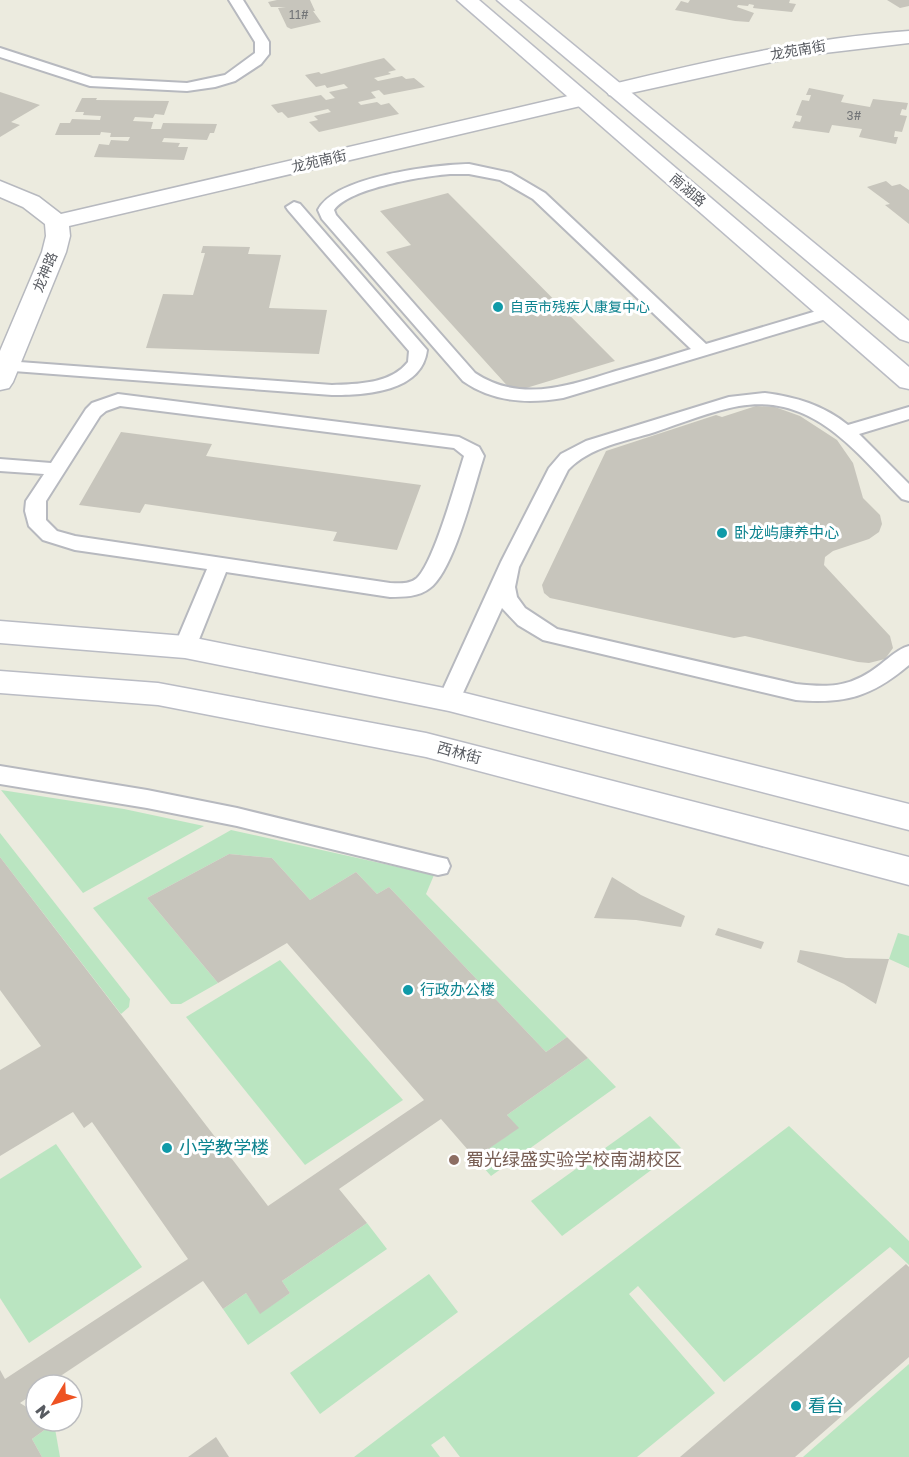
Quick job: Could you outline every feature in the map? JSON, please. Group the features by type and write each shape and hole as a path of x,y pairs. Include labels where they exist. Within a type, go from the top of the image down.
{"main road":[{"name":"南湖路","path":"467,0 909,381"},
{"path":"507,0 909,334"},
{"name":"龙苑南街","path":"617,90 791,50 862,39 909,38"},
{"name":"龙苑南街","path":"57,222 581,99"},
{"path":"0,188 31,202 57,222"},
{"name":"龙神路","path":"3,374 54,252 58,236 57,222"},
{"path":"0,632 185,647 449,700 909,817"},
{"name":"西林街","path":"0,682 158,694 426,745 909,871"}],"lane":[{"path":"0,52 97,84 187,87 215,83 234,75 256,61 262,54 262,42 237,0"},
{"path":"703,351 539,196 516,180 490,171 441,169 364,186 328,204 326,210 328,216 469,377 490,390 521,396 554,394 703,351 830,312"},
{"path":"3,374 332,390 373,387 404,375 414,368 419,358 418,350 294,207"},
{"path":"449,700 559,468 568,458 582,450 736,401 757,398 789,400 812,407 829,417 909,495"},
{"path":"118,400 459,443 472,451 474,456 433,574 417,588 390,590 219,565 75,543 47,534 37,524 33,514 36,501 99,407 118,400"},
{"path":"845,432 909,413"},
{"path":"0,465 57,469"},
{"path":"185,647 219,565"},
{"path":"506,576 506,594 516,612 526,621 551,635 796,692 831,695 856,691 879,679 909,653"},
{"path":"0,775 147,799 237,817 438,866"}],"green space":[{"path":"1,790 124,809 204,826 83,893"},
{"path":"231,830 434,875 426,894 567,1037 546,1052 389,887 377,894 356,872 310,900 272,858 229,854 147,898 218,983 181,1004 171,1004 93,908"},
{"path":"0,833 130,999 129,1007 121,1014 0,857"},
{"path":"898,933 909,936 909,968 889,959"},
{"path":"280,960 403,1100 305,1165 186,1017"},
{"path":"588,1058 616,1087 491,1176 475,1158 518,1128 507,1115"},
{"path":"650,1116 681,1148 562,1236 531,1201"},
{"path":"789,1126 909,1241 909,1265 890,1247 724,1382 638,1286 629,1294 715,1393 637,1457 460,1457 444,1436 431,1445 440,1457 354,1457"},
{"path":"56,1144 142,1267 29,1343 0,1298 0,1179"},
{"path":"367,1223 387,1249 248,1345 223,1309 246,1293 260,1313 290,1293 282,1281"},
{"path":"429,1274 458,1312 320,1414 290,1373"},
{"path":"909,1364 909,1457 803,1457"},
{"path":"40,1433 56,1433 60,1457 42,1457 32,1439"}],"building":[{"path":"310,0 315,11 313,11 321,22 291,29 287,27 278,8 286,7 271,7 268,2"},
{"path":"690,0 790,0 789,3 796,4 792,12 753,8 754,5 749,4 748,6 738,5 737,7 754,13 749,22 675,10 681,1 688,3"},
{"path":"887,0 909,0 909,6 900,8"},
{"path":"384,58 396,70 388,72 391,74 374,78 378,81 402,76 406,79 414,78 425,87 384,95 379,90 371,92 376,98 358,102 361,105 377,102 381,105 389,103 399,114 319,132 309,122 318,120 314,116 331,112 328,109 288,118 282,112 278,113 271,105 321,95 326,100 335,98 329,92 348,88 344,84 327,88 325,85 316,87 305,75 319,72 321,74"},
{"path":"809,88 844,95 841,102 870,107 873,99 908,103 906,110 902,109 900,115 907,116 902,132 895,131 894,137 898,137 896,144 859,137 862,129 832,125 829,133 792,128 795,121 800,122 802,116 796,115 802,100 809,101 811,95 806,95"},
{"path":"0,92 40,105 11,122 20,125 0,137"},
{"path":"82,98 169,101 164,115 155,114 153,118 135,117 133,121 153,122 151,129 161,129 163,123 217,124 214,133 210,133 207,140 164,138 162,142 180,143 178,147 188,147 184,160 94,157 99,144 109,145 111,140 128,141 130,137 110,137 111,133 101,132 100,135 55,135 60,123 70,123 72,119 100,120 101,116 75,112"},
{"path":"886,181 892,186 900,184 909,190 909,224 885,205 890,204 867,187"},
{"name":"自贡市残疾人康复中心","path":"448,193 615,361 513,392 386,252 411,245 380,211"},
{"path":"203,246 250,247 248,254 281,255 269,308 327,310 319,354 146,348 163,294 193,295 205,253 201,253"},
{"name":"卧龙屿康养中心","path":"756,406 775,407 800,416 837,440 853,463 863,498 880,515 882,524 879,532 869,539 833,551 825,557 824,565 890,636 893,648 885,659 869,663 858,662 745,636 734,638 550,598 544,593 542,585 606,451 716,415 722,417"},
{"path":"121,432 212,444 206,456 421,485 397,550 333,541 337,532 145,504 140,513 79,505"},
{"path":"229,854 272,858 310,900 356,872 377,894 389,887 546,1052 567,1037 588,1058 507,1115 519,1128 475,1158 441,1119 339,1189 367,1223 282,1281 290,1293 260,1314 246,1293 223,1309 203,1281 65,1373 24,1373 24,1400 20,1403 24,1406 24,1433 40,1433 32,1439 42,1457 0,1457 0,1370 5,1379 188,1259 92,1122 84,1128 73,1112 0,1156 0,1070 41,1046 0,990 0,857 268,1206 424,1100 287,943 218,983 147,898"},
{"path":"612,877 641,895 685,916 681,927 636,920 594,918"},
{"path":"718,928 764,942 761,949 715,935"},
{"path":"800,950 846,958 889,959 876,1004 844,984 797,962"},
{"name":"看台","path":"906,1264 909,1267 909,1357 795,1457 680,1457"},
{"path":"216,1437 229,1457 188,1457"}],"place":[{"name":"自贡市残疾人康复中心","path":"498,307"},
{"name":"卧龙屿康养中心","path":"722,533"},
{"name":"行政办公楼","path":"408,990"},
{"name":"小学教学楼","path":"167,1148"},
{"name":"蜀光绿盛实验学校南湖校区","path":"454,1160"},
{"name":"看台","path":"796,1406"}]}
